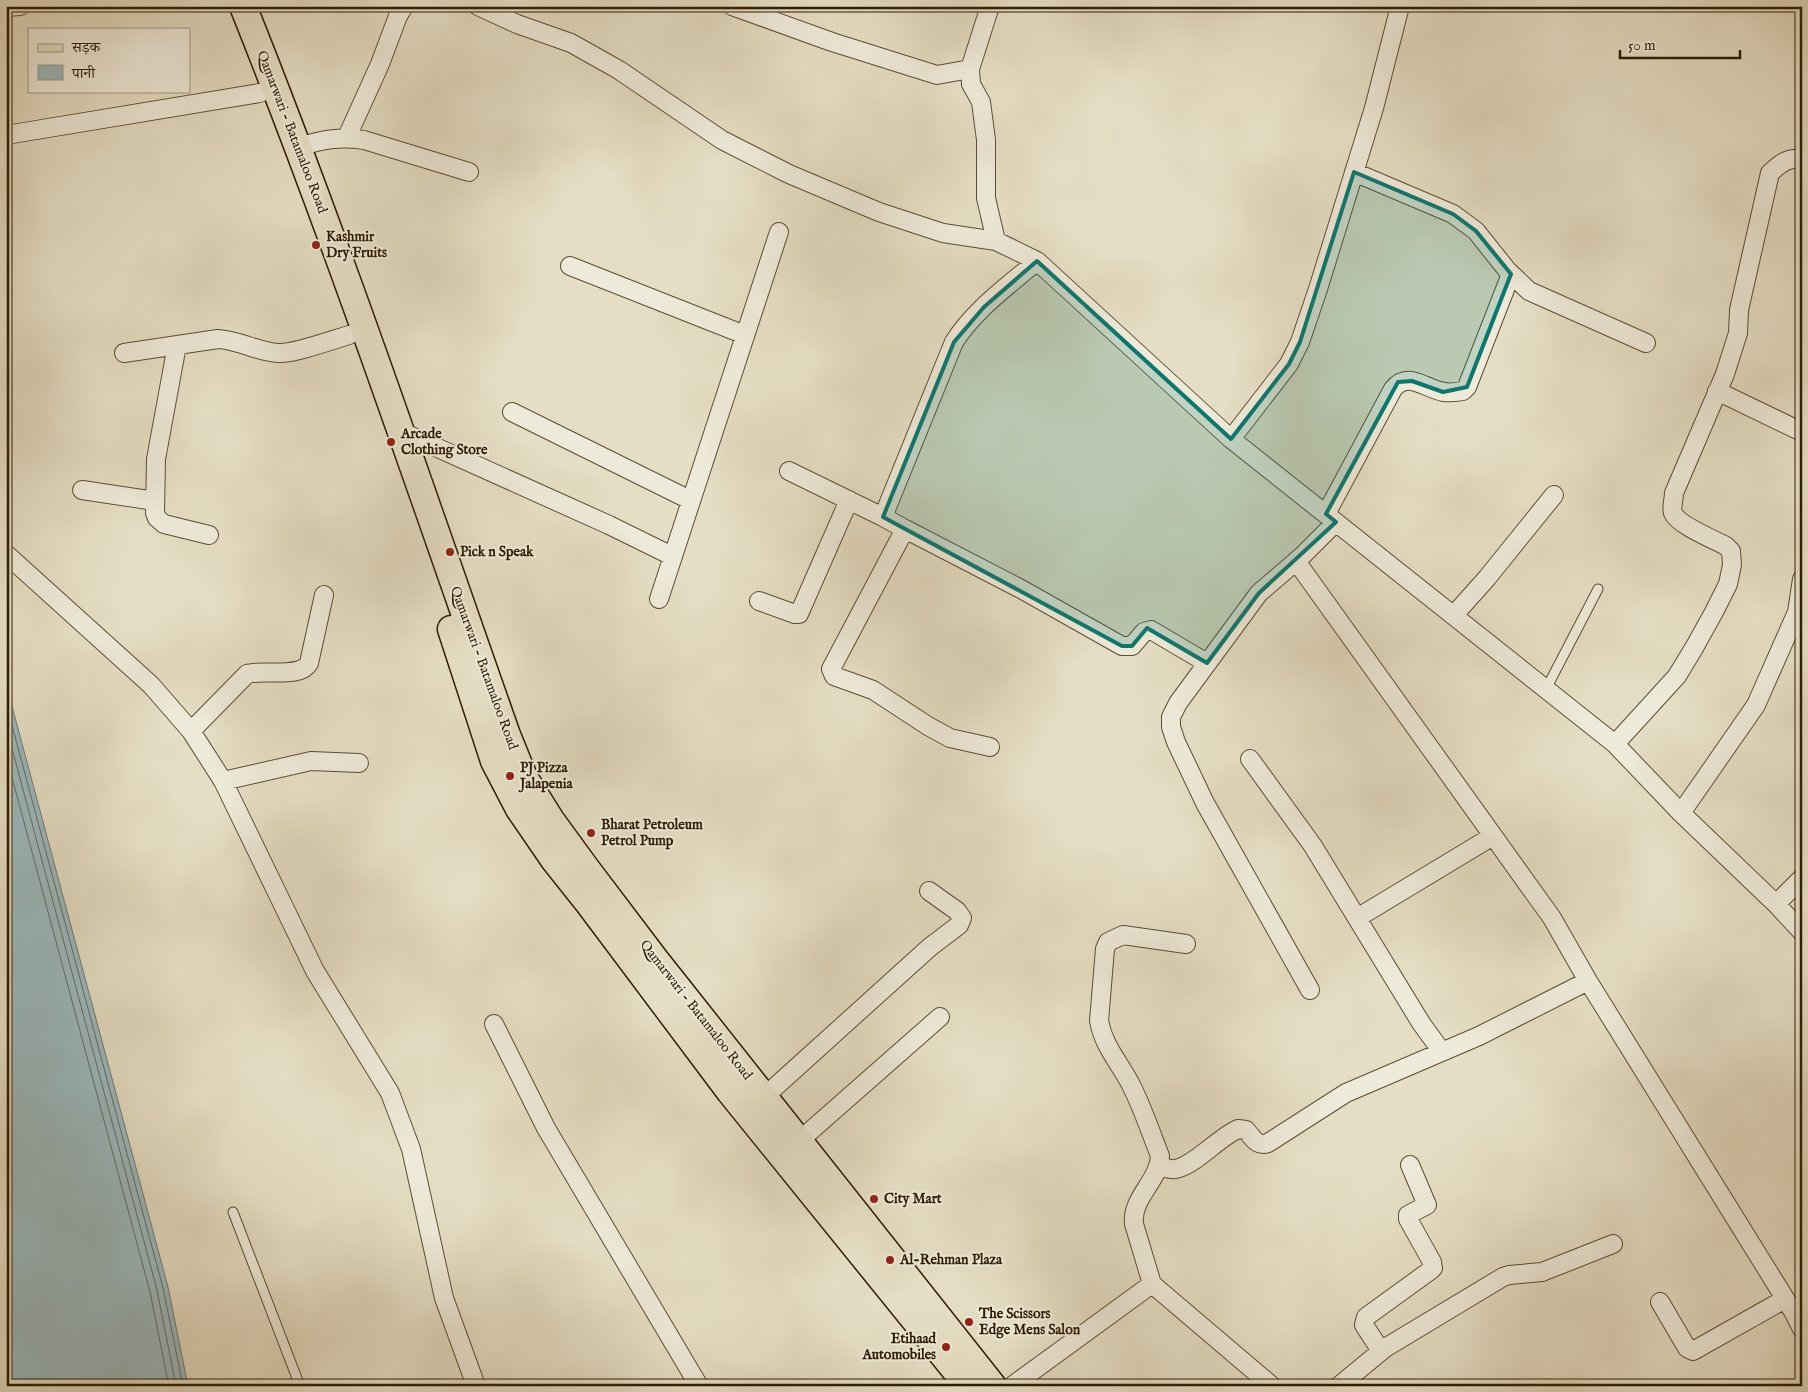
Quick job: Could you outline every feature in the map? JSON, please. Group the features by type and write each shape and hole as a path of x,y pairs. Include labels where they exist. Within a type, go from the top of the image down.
{"main road":[{"name":"Qamarwari - Batamaloo Road","path":"226,6 350,335 407,494 494,761 519,809 554,860 730,1092 968,1386"},
{"name":"Qamarwari - Batamaloo Road","path":"243,6 298,147 507,735 524,776 551,820 586,868 764,1097 993,1386"}],"street":[{"path":"6,8 20,6"},
{"path":"347,137 398,16 404,6"},
{"path":"478,6 517,24 571,43 620,70 722,140 789,174 879,212 943,233 996,241 1037,261 1231,439 1615,744 1681,813 1776,904 1802,932"},
{"path":"732,6 832,42 937,75 970,69"},
{"path":"990,6 970,69 971,84 980,102 986,140 986,198 996,241"},
{"path":"1231,439 1289,364 1300,342 1374,108 1400,6"},
{"path":"6,135 260,93"},
{"path":"298,147 326,139 347,137 364,140 468,172"},
{"path":"1615,744 1677,676 1728,584 1732,565 1732,554 1729,548 1681,522 1673,514 1674,493 1717,391 1738,332 1739,310 1770,173 1784,161 1792,158 1802,159"},
{"path":"1354,172 1453,214 1476,231 1511,274 1529,291 1646,343"},
{"path":"658,599 779,232"},
{"path":"883,516 954,342 961,330 984,307 1037,261"},
{"path":"570,266 745,335"},
{"path":"1310,990 1205,803 1176,742 1171,727 1171,717 1178,703 1259,592 1296,561 1331,518 1398,382 1412,381 1443,392 1464,391 1511,274"},
{"path":"124,353 226,340 285,354 350,335"},
{"path":"177,345 156,459 155,501 157,518 164,524 209,535"},
{"path":"1717,391 1802,432"},
{"path":"512,412 690,500"},
{"path":"400,431 609,524 672,556"},
{"path":"789,471 883,516 1021,588 1122,646 1132,646 1144,632 1152,630 1207,663"},
{"path":"82,490 155,501"},
{"path":"1454,615 1487,578 1554,495"},
{"path":"758,601 795,614 801,612 849,500"},
{"path":"905,529 834,662 831,669 832,673 840,678 873,690 950,738 990,747"},
{"path":"6,554 151,685 191,731 223,781 315,971 390,1093 411,1149 444,1298 476,1386"},
{"path":"1296,561 1552,918 1588,981 1800,1321"},
{"path":"1681,813 1756,704 1797,612 1802,579"},
{"path":"191,731 247,674 256,672 294,672 305,669 309,663 324,595"},
{"path":"1250,759 1313,846 1421,1023 1442,1052"},
{"path":"223,781 311,761 359,762"},
{"path":"1357,918 1492,836"},
{"path":"1776,904 1802,878"},
{"path":"764,1097 930,948 959,925 962,918 957,911 929,891"},
{"path":"1186,944 1123,935 1108,942 1105,949 1099,1021 1101,1032 1106,1044 1132,1086 1160,1156 1160,1166 1135,1207 1134,1224 1152,1284 1272,1386"},
{"path":"1160,1166 1174,1169 1179,1168 1240,1128 1246,1130 1257,1143 1262,1145 1268,1143 1346,1093 1479,1036 1588,981"},
{"path":"799,1141 940,1017"},
{"path":"494,1024 546,1128 699,1386"},
{"path":"1381,1350 1364,1325 1366,1317 1431,1270 1433,1266 1408,1219 1408,1215 1427,1205 1410,1164"},
{"path":"1339,1386 1381,1350 1502,1277 1542,1272 1613,1244"},
{"path":"1012,1386 1152,1284"},
{"path":"1660,1302 1687,1348 1693,1351 1785,1299"}],"lane":[{"path":"1546,689 1598,589"},
{"path":"233,1212 300,1386"}],"highlighted area":[{"path":"1354,172 1453,214 1476,231 1511,274 1467,387 1443,392 1412,381 1398,382 1326,514 1336,522 1259,593 1207,663 1147,628 1132,646 1122,646 883,517 954,342 984,307 1037,261 1231,439 1289,364 1300,342"}],"water":[{"path":"6,684 168,1287 188,1386 6,1386"}],"place":[{"name":"Kashmir Dry Fruits","path":"316,245"},
{"name":"Arcade Clothing Store","path":"391,442"},
{"name":"Pick n Speak","path":"450,552"},
{"name":"PJ Pizza Jalapenia","path":"510,776"},
{"name":"Bharat Petroleum Petrol Pump","path":"591,833"},
{"name":"City Mart","path":"874,1199"},
{"name":"Al-Rehman Plaza","path":"890,1260"},
{"name":"The Scissors Edge Mens Salon","path":"969,1322"},
{"name":"Etihaad Automobiles","path":"946,1347"}]}
